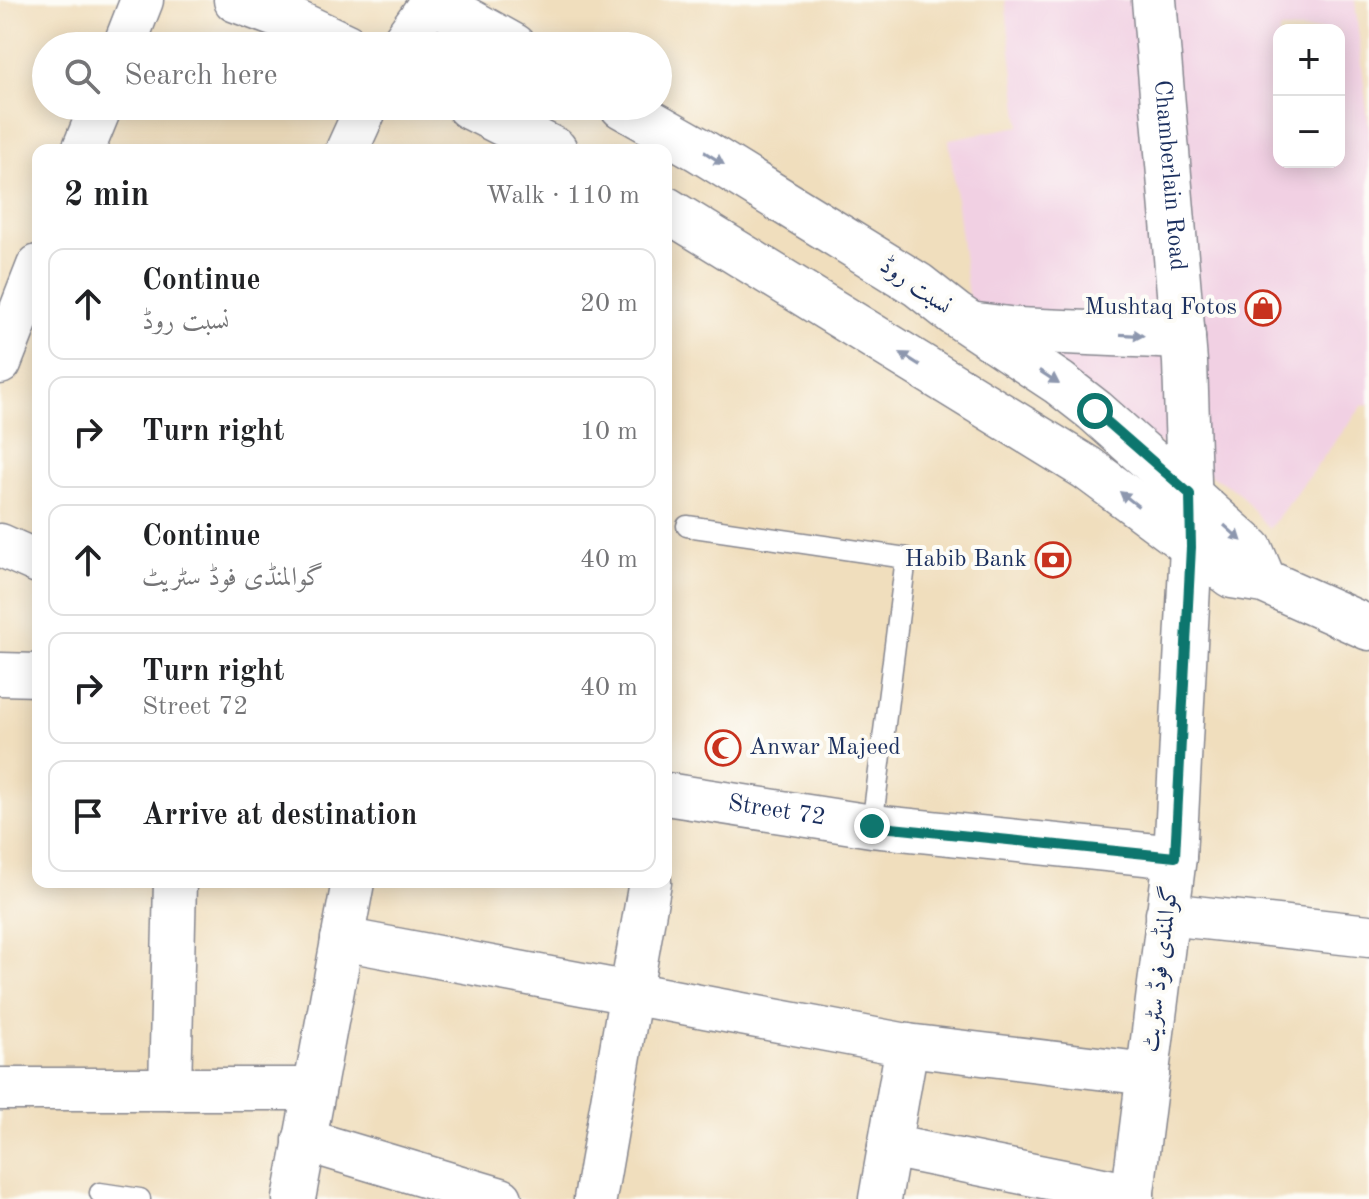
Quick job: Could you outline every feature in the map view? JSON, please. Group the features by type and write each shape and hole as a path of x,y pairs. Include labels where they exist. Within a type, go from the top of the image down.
{"main road":[{"path":"236,0 316,32"},
{"path":"432,0 489,32"},
{"name":"Chamberlain Road","path":"1154,0 1183,337 1191,547"},
{"path":"496,120 543,144"},
{"name":"نسبت روڈ","path":"647,120 905,277 1071,393 1251,550 1264,581"},
{"path":"672,213 1087,468 1232,576 1264,581 1369,628"},
{"path":"970,324 1017,330 1183,337"}],"street":[{"path":"129,32 142,0"},
{"path":"410,32 432,0"},
{"path":"85,144 95,120"},
{"path":"350,144 361,120"},
{"path":"0,363 25,291"},
{"path":"0,545 32,559"},
{"name":"گوالمنڈی فوڈ سٹریٹ","path":"1133,1197 1175,857 1191,547"},
{"path":"0,674 32,675"},
{"name":"Street 72","path":"672,795 872,826 1175,857"},
{"path":"170,1089 175,888"},
{"path":"294,1199 352,888"},
{"path":"595,1199 649,888"},
{"path":"1167,914 1369,936"},
{"path":"342,939 907,1045 1148,1074"},
{"path":"880,1199 907,1045"},
{"path":"0,1089 314,1089"},
{"path":"304,1140 501,1199"},
{"path":"889,1146 1133,1197"}],"lane":[{"path":"687,526 906,558 872,826"},
{"path":"100,1193 140,1199"}],"shaded area":[{"path":"1005,0 1355,0 1369,130 1369,404 1363,405 1269,529 1238,492 972,329 949,139 1020,126"}],"place":[{"name":"Mushtaq Fotos","path":"1263,308"},
{"name":"Habib Bank","path":"1053,560"},
{"name":"Anwar Majeed","path":"723,748"}],"route":[{"path":"872,826 1175,857 1191,547 1190,494 1095,411"}]}
